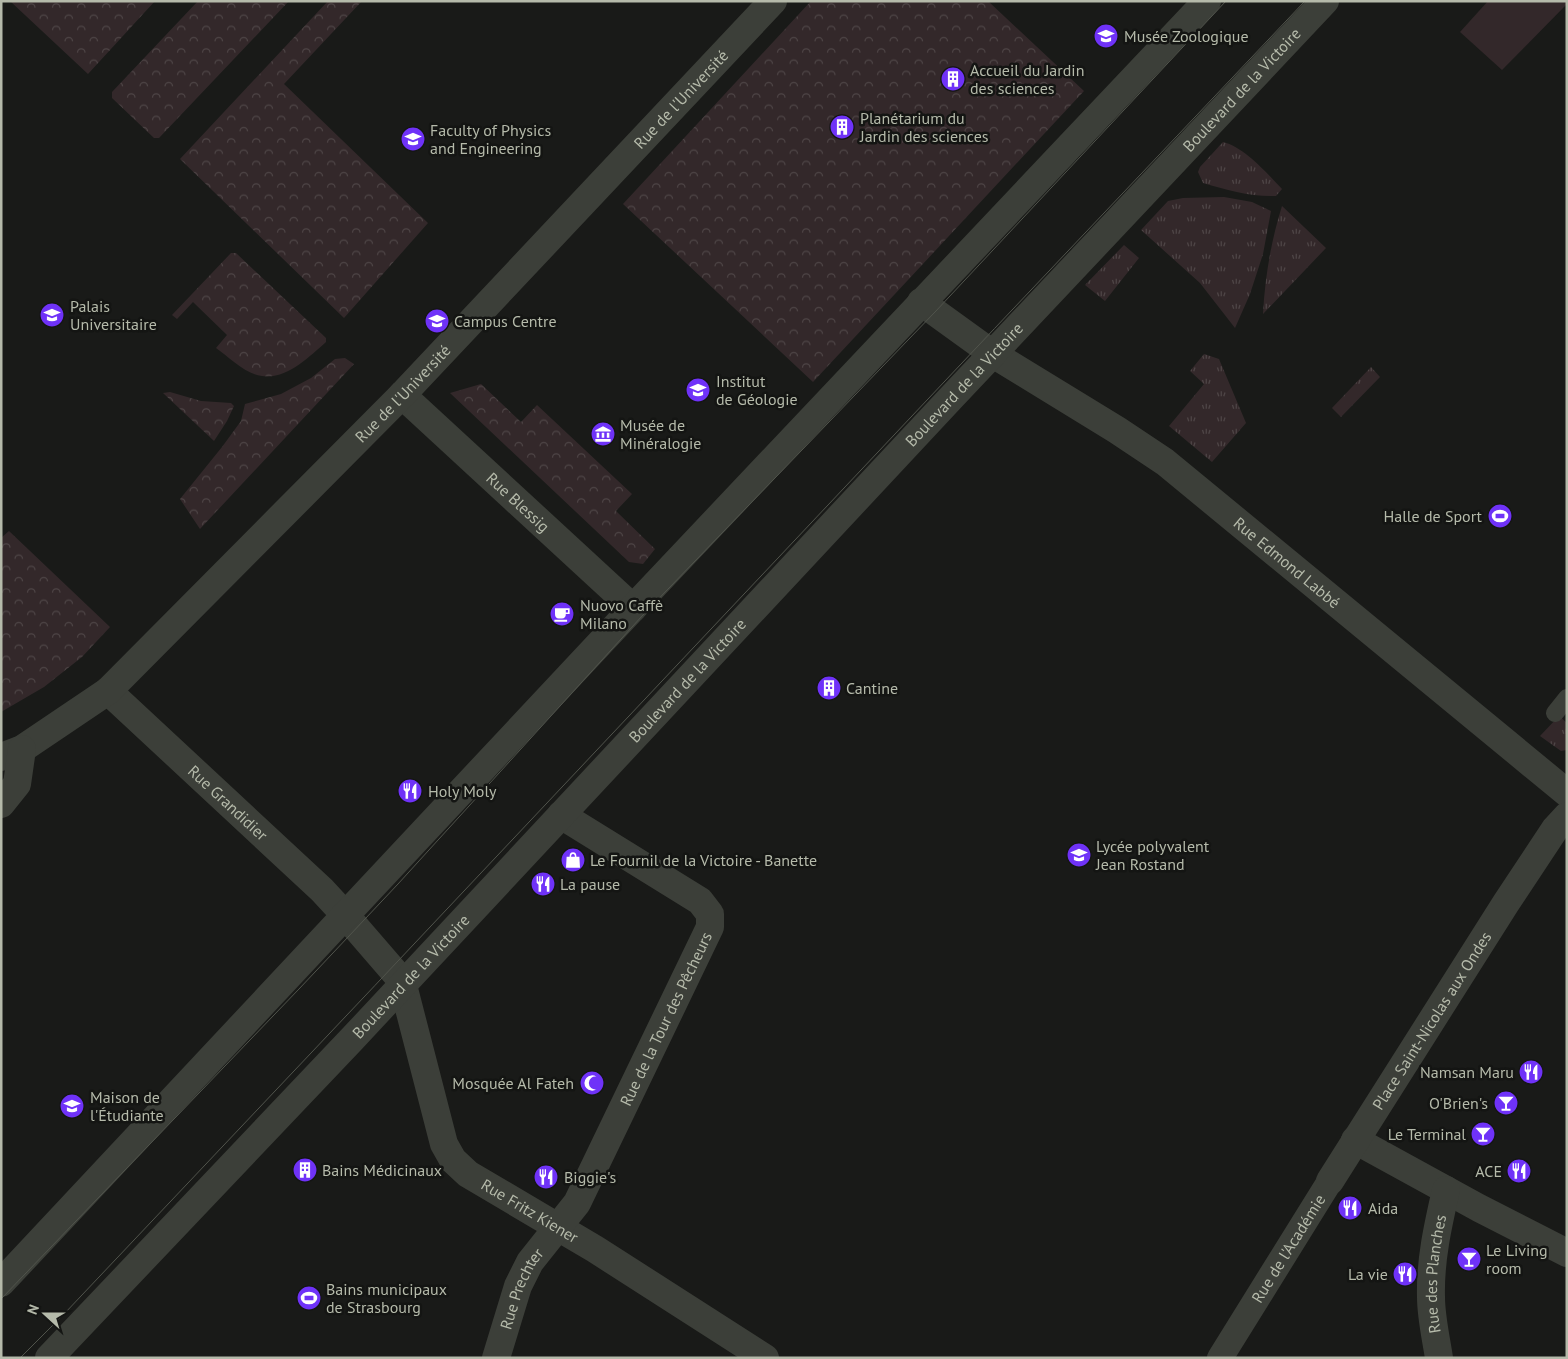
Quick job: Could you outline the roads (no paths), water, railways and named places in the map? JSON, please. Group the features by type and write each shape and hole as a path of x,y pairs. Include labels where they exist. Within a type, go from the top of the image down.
{"street":[{"name":"Rue de l'Université","path":"11,753 108,691 402,395 773,1"},
{"path":"1,1283 633,608 1207,1"},
{"name":"Boulevard de la Victoire","path":"49,1358 326,1067 403,982 1325,1"},
{"name":"Rue Edmond Labbé","path":"921,302 993,354 1117,430 1165,462 1567,793"},
{"name":"Rue Blessig","path":"402,395 633,608"},
{"name":"Rue Grandidier","path":"108,691 322,890 403,982"},
{"path":"1,804 17,784 11,753"},
{"name":"Rue de la Tour des Pêcheurs","path":"559,1228 577,1203 710,927 710,914 700,901 561,814"},
{"name":"Place Saint-Nicolas aux Ondes","path":"1356,1140 1506,903 1555,830 1567,816"},
{"name":"Rue Fritz Kiener","path":"403,982 444,1144 453,1160 468,1174 595,1249 765,1358"},
{"path":"1356,1140 1446,1190 1567,1253"},
{"name":"Rue de l'Académie","path":"1220,1358 1356,1140"},
{"name":"Rue des Planches","path":"1439,1358 1431,1297 1438,1225 1446,1190"},
{"name":"Rue Prechter","path":"496,1358 518,1286 530,1262 559,1228"}],"lane":[{"path":"1554,713 1567,698"}],"tram line":[{"path":"1,1299 299,989 398,884 642,616 935,312 1226,1"},
{"path":"20,1358 64,1314 1305,1"}],"place":[{"name":"Musée Zoologique","path":"1106,36"},
{"name":"Accueil du Jardin des sciences","path":"953,79"},
{"name":"Planétarium du Jardin des sciences","path":"842,127"},
{"name":"Faculty of Physics and Engineering","path":"413,139"},
{"name":"Palais Universitaire","path":"52,315"},
{"name":"Campus Centre","path":"437,321"},
{"name":"Institut de Géologie","path":"698,390"},
{"name":"Musée de Minéralogie","path":"603,434"},
{"name":"Halle de Sport","path":"1500,516"},
{"name":"Nuovo Caffè Milano","path":"562,614"},
{"name":"Cantine","path":"829,688"},
{"name":"Holy Moly","path":"410,791"},
{"name":"Lycée polyvalent Jean Rostand","path":"1079,855"},
{"name":"Le Fournil de la Victoire - Banette","path":"573,860"},
{"name":"La pause","path":"543,884"},
{"name":"Namsan Maru","path":"1531,1072"},
{"name":"Mosquée Al Fateh","path":"592,1083"},
{"name":"O'Brien's","path":"1506,1103"},
{"name":"Maison de l'Étudiante","path":"72,1106"},
{"name":"Le Terminal","path":"1483,1134"},
{"name":"Bains Médicinaux","path":"305,1170"},
{"name":"ACE","path":"1519,1171"},
{"name":"Biggie's","path":"546,1177"},
{"name":"Aida","path":"1350,1208"},
{"name":"Le Living room","path":"1469,1259"},
{"name":"La vie","path":"1405,1274"},
{"name":"Bains municipaux de Strasbourg","path":"309,1298"}]}
